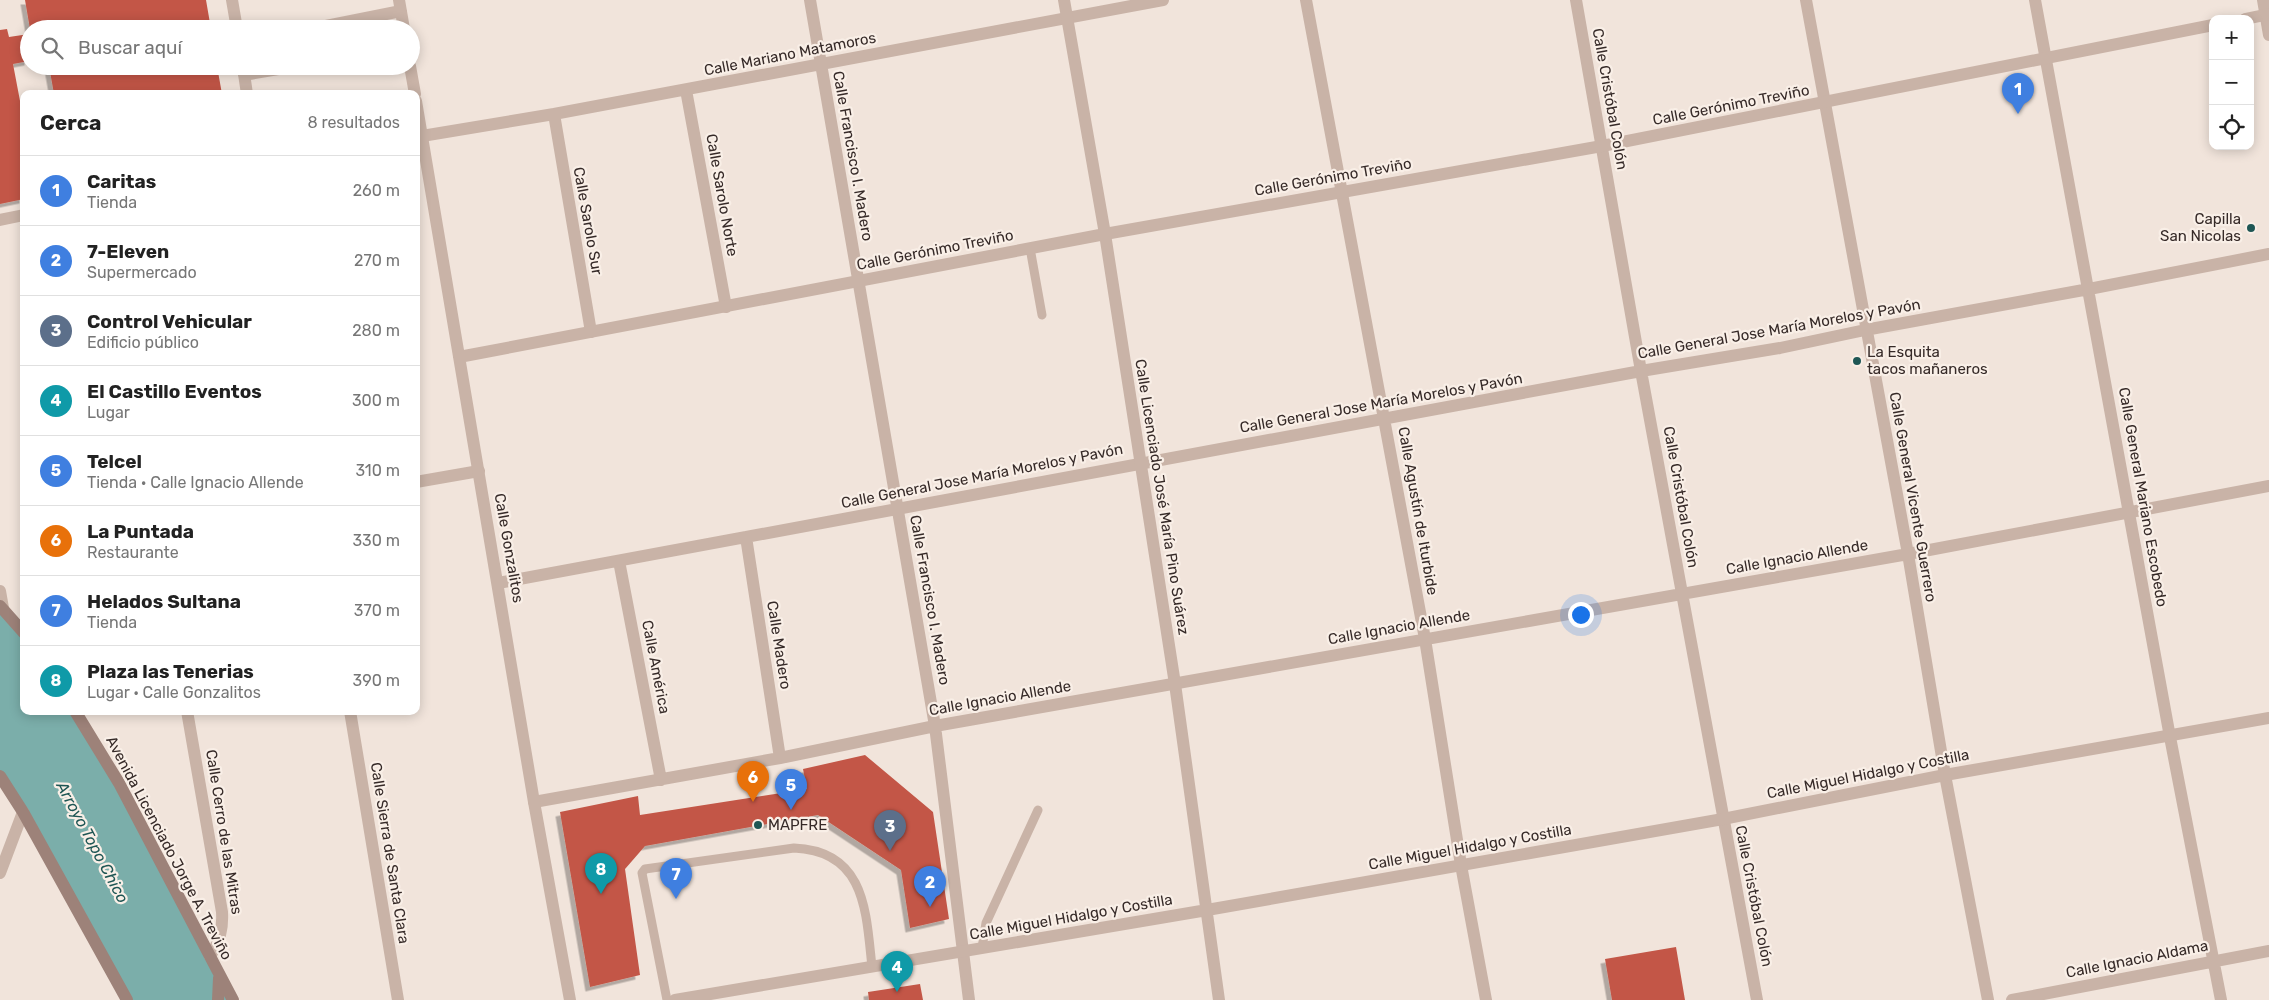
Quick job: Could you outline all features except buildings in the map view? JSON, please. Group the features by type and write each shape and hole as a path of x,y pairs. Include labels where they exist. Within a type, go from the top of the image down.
{"main road":[{"path":"1,607 20,628"},
{"name":"Avenida Licenciado Jorge A. Treviño","path":"78,715 119,783 233,1000"},
{"path":"0,776 23,812 128,1000"},
{"path":"219,975 219,995"}],"street":[{"path":"232,0 235,20"},
{"name":"Calle Francisco I. Madero","path":"810,0 935,726 961,952 969,1000"},
{"name":"Calle Licenciado José María Pino Suárez","path":"1064,0 1105,234 1141,463 1175,684 1219,1000"},
{"name":"Calle Mariano Matamoros","path":"422,136 686,90 1163,0"},
{"name":"Calle Agustín de Iturbide","path":"1306,0 1426,639 1460,865 1486,1000"},
{"name":"Calle Cristóbal Colón","path":"1576,0 1641,371 1757,1000"},
{"name":"Calle General Vicente Guerrero","path":"1806,0 1865,330 1908,554 1945,776 1988,1000"},
{"name":"Calle General Mariano Escobedo","path":"2035,0 2170,737 2221,1000"},
{"path":"2263,0 2267,14 2269,35"},
{"path":"346,20 400,6 402,20"},
{"path":"2254,17 2267,14"},
{"name":"Calle Gerónimo Treviño","path":"459,357 1105,234 1602,146 2045,60 2209,26"},
{"path":"245,75 246,90"},
{"path":"412,75 414,90"},
{"name":"Calle Sarolo Norte","path":"686,90 726,307"},
{"name":"Calle Sarolo Sur","path":"554,114 591,332"},
{"name":"Calle Gonzalitos","path":"420,124 534,802 570,1000"},
{"path":"0,220 20,216"},
{"name":"Calle General Jose María Morelos y Pavón","path":"498,583 1641,371 1780,348 1865,330 2269,254"},
{"path":"420,481 479,470"},
{"name":"Calle Ignacio Allende","path":"534,802 780,758 935,726 1908,554 2269,486"},
{"name":"Calle Madero","path":"746,538 780,758"},
{"name":"Calle América","path":"619,561 660,780"},
{"path":"0,591 1,607"},
{"name":"Calle Cerro de las Mitras","path":"188,715 222,912 223,926 220,941 210,956"},
{"name":"Calle Sierra de Santa Clara","path":"351,715 398,1000"},
{"name":"Calle Miguel Hidalgo y Costilla","path":"675,1000 1207,910 1723,819 1945,776 2269,718"},
{"path":"0,873 23,812"},
{"name":"Calle Ignacio Aldama","path":"2012,1000 2269,951"}],"lane":[{"path":"1030,248 1042,314"},
{"path":"982,948 989,916 1038,810"},
{"path":"668,1000 642,873 645,869 794,848 818,851 840,864 851,874 860,889 867,921 872,967"}],"water":[{"name":"Arroyo Topo Chico","path":"0,606 20,628 20,715 77,715 234,1000 127,1000 0,776"}],"place":[{"name":"Caritas","path":"2018,114"},
{"name":"Capilla San Nicolas","path":"2251,228"},
{"name":"La Esquita tacos mañaneros","path":"1857,361"},
{"name":"La Puntada","path":"753,802"},
{"name":"Telcel","path":"791,810"},
{"name":"MAPFRE","path":"758,825"},
{"name":"Control Vehicular","path":"890,851"},
{"name":"Plaza las Tenerias","path":"601,894"},
{"name":"Helados Sultana","path":"676,899"},
{"name":"7-Eleven","path":"930,907"},
{"name":"El Castillo Eventos","path":"897,992"}]}
